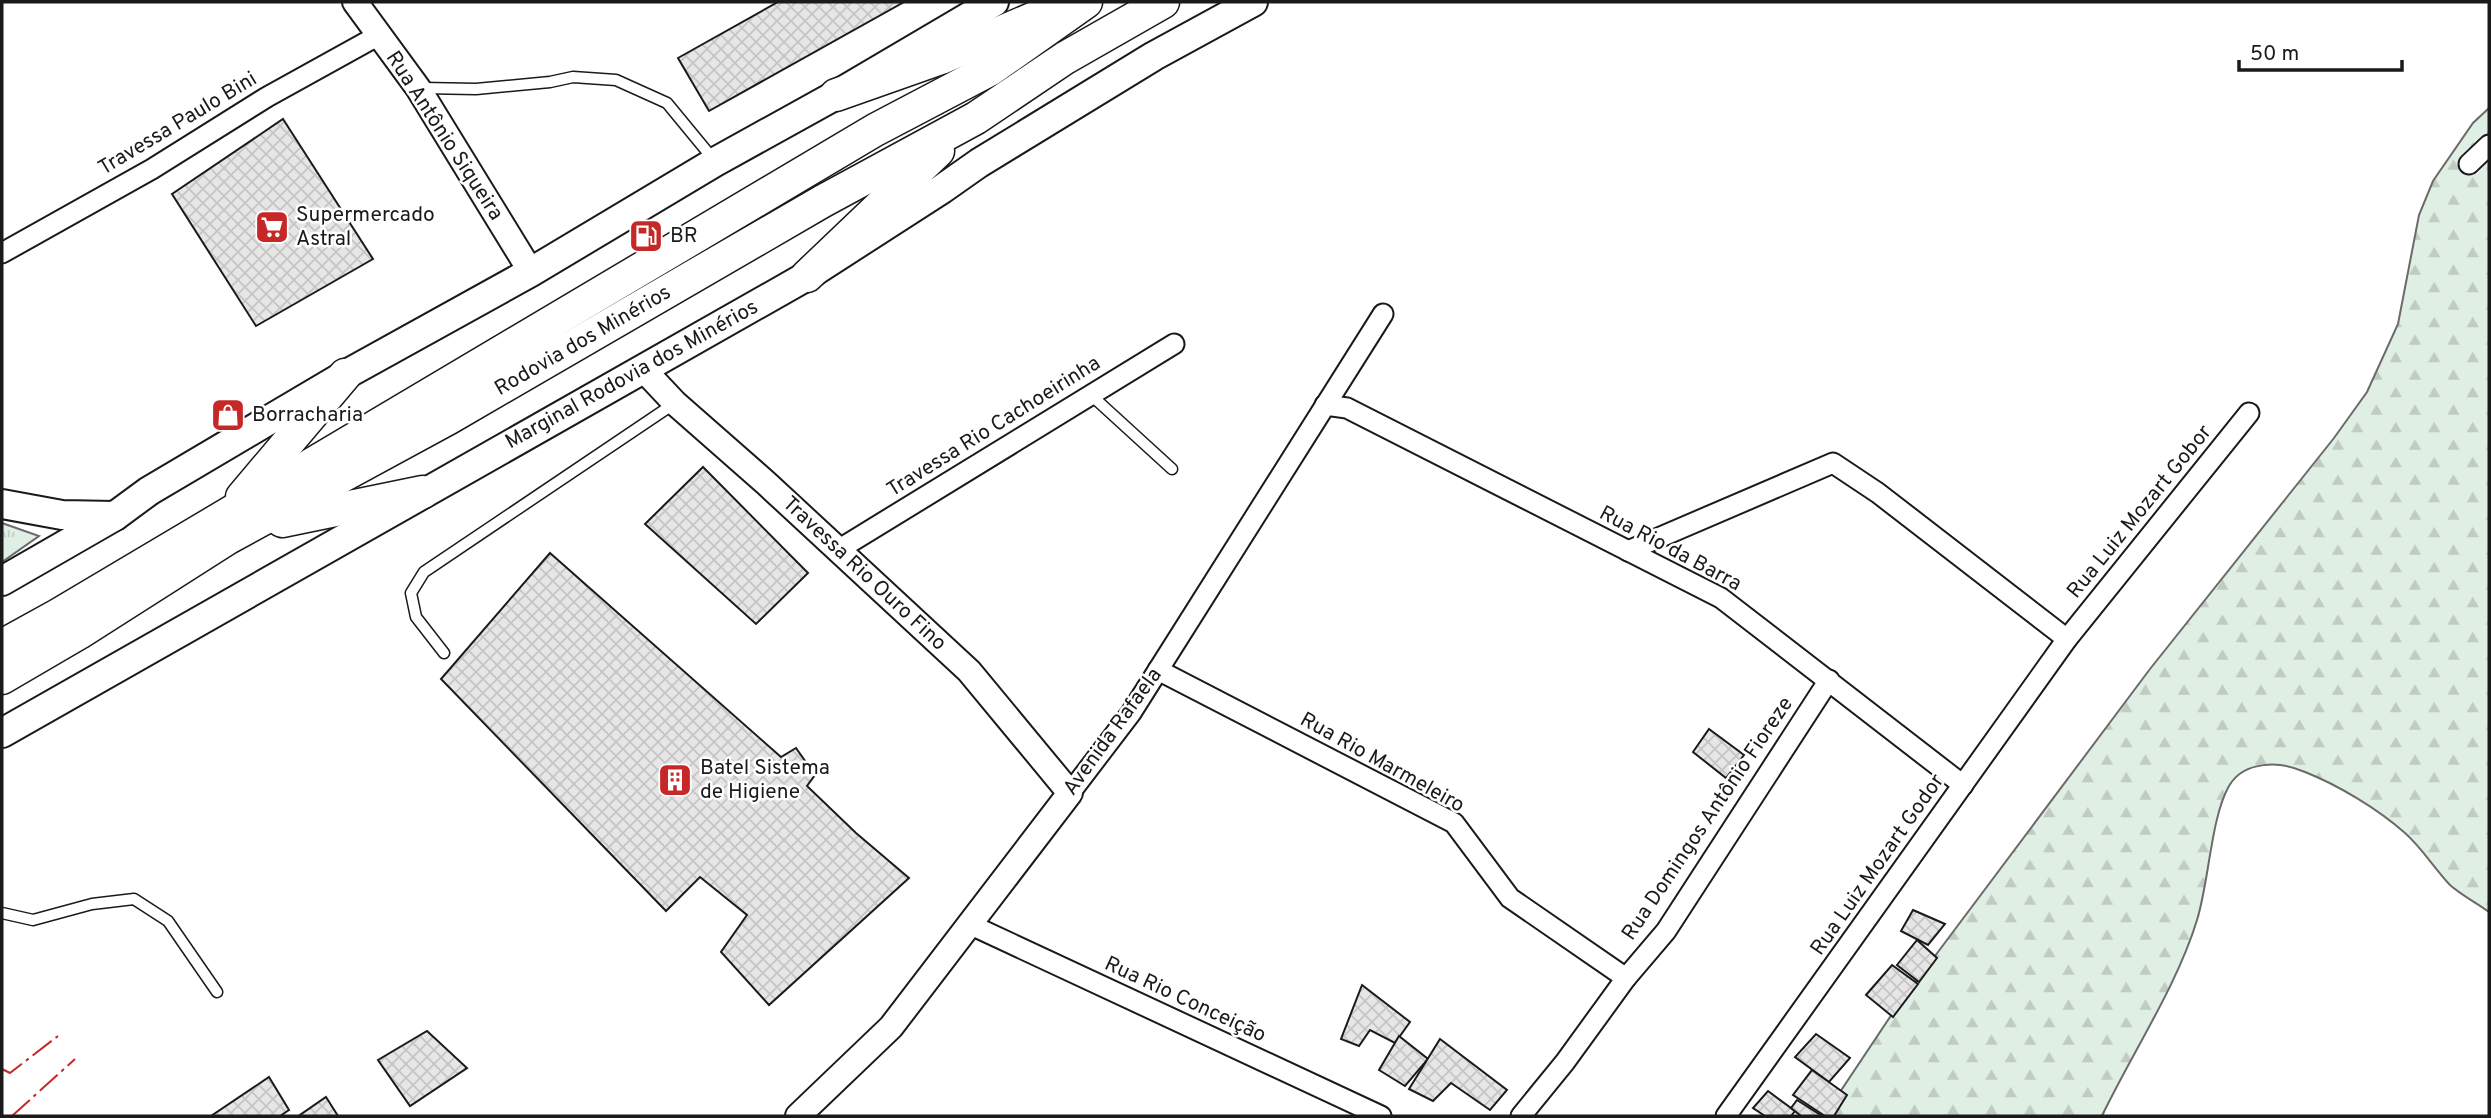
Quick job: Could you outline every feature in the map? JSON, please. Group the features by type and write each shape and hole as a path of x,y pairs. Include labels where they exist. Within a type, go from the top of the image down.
{"main road":[{"path":"2,581 115,516 149,491 345,375 531,272 715,162 994,2"},
{"path":"836,95 941,58 1069,2"},
{"name":"Rodovia dos Minérios","path":"2,646 69,624 171,572 238,522 863,136 991,69 1086,2"},
{"name":"Rodovia dos Minérios","path":"238,522 568,351 823,201 970,121 1065,58 1163,2"},
{"name":"Marginal Rodovia dos Minérios","path":"2,733 807,276 979,163 1154,56 1253,2"},
{"path":"807,276 970,121"},
{"path":"238,522 345,375"},
{"path":"238,522 423,492"},
{"path":"2,504 62,515 115,516"},
{"name":"Rodovia dos Minérios","path":"2,678 69,624"}],"street":[{"name":"Rua Antônio Siqueira","path":"361,6 418,88 531,272"},
{"name":"Travessa Paulo Bini","path":"2,253 152,169 267,97 379,35"},
{"path":"2469,164 2489,145"},
{"name":"Avenida Rafaela","path":"798,1116 891,1027 1131,713 1383,314"},
{"name":"Travessa Rio Cachoeirinha","path":"838,550 1174,344"},
{"name":"Travessa Rio Ouro Fino","path":"643,369 675,403 970,671 1070,793"},
{"name":"Rua Rio da Barra","path":"1325,405 1347,408 1721,598 1963,785"},
{"name":"Rua Luiz Mozart Gobor","path":"2067,639 2249,413"},
{"path":"1628,551 1833,463 1878,493 2067,639"},
{"name":"Rua Luiz Mozart Godor","path":"1727,1116 2067,639"},
{"name":"Rua Rio Marmeleiro","path":"1158,670 1454,823 1510,898 1626,978"},
{"name":"Rua Domingos Antônio Fioreze","path":"1521,1116 1626,978 1666,931 1829,680"},
{"name":"Rua Rio Conceição","path":"969,925 1381,1116"}],"lane":[{"path":"418,88 476,89 550,82 573,77 615,80 667,103 715,162"},
{"path":"1091,395 1172,469"},
{"path":"444,653 416,617 411,593 424,572 675,403"},
{"path":"2,913 33,920 92,904 134,899 168,921 217,992"}],"green space":[{"path":"2489,108 2489,912 2450,885 2405,833 2357,798 2295,768 2274,765 2253,767 2236,777 2223,799 2214,832 2201,905 2188,945 2166,994 2102,1116 1824,1116 1896,1008 2150,669 2334,438 2367,392 2398,324 2419,215 2433,181 2473,123"},
{"path":"2,523 39,536 2,562"}],"building":[{"path":"778,2 904,2 709,111 678,58"},
{"name":"Supermercado Astral","path":"283,119 373,259 256,326 172,194"},
{"path":"703,467 808,573 756,624 645,524"},
{"name":"Batel Sistema de Higiene","path":"550,553 781,757 796,748 815,775 807,786 909,878 769,1005 721,952 747,915 700,877 666,911 441,679"},
{"path":"1709,729 1744,755 1726,778 1693,752"},
{"path":"1913,910 1945,924 1928,945 1901,931"},
{"path":"1917,940 1937,958 1919,982 1897,965"},
{"path":"1892,965 1918,984 1893,1017 1866,995"},
{"path":"1362,985 1410,1022 1395,1043 1370,1030 1359,1046 1341,1039"},
{"path":"427,1031 467,1068 410,1106 378,1060"},
{"path":"1816,1034 1850,1058 1829,1082 1795,1057"},
{"path":"1399,1036 1428,1059 1405,1086 1379,1070"},
{"path":"1440,1039 1507,1090 1490,1110 1451,1083 1433,1101 1409,1089"},
{"path":"1812,1070 1847,1095 1834,1116 1825,1116 1793,1095"},
{"path":"269,1077 289,1110 280,1116 211,1116"},
{"path":"1768,1091 1795,1111 1791,1116 1765,1116 1753,1108"},
{"path":"326,1097 338,1116 300,1115"},
{"path":"1797,1100 1822,1116 1801,1116 1791,1108"}],"power":[{"path":"2,1069 10,1073 58,1036"},
{"path":"12,1116 75,1059"}],"place":[{"name":"Supermercado Astral","path":"272,227"},
{"name":"BR","path":"646,236"},
{"name":"Borracharia","path":"228,415"},
{"name":"Batel Sistema de Higiene","path":"675,780"}]}
